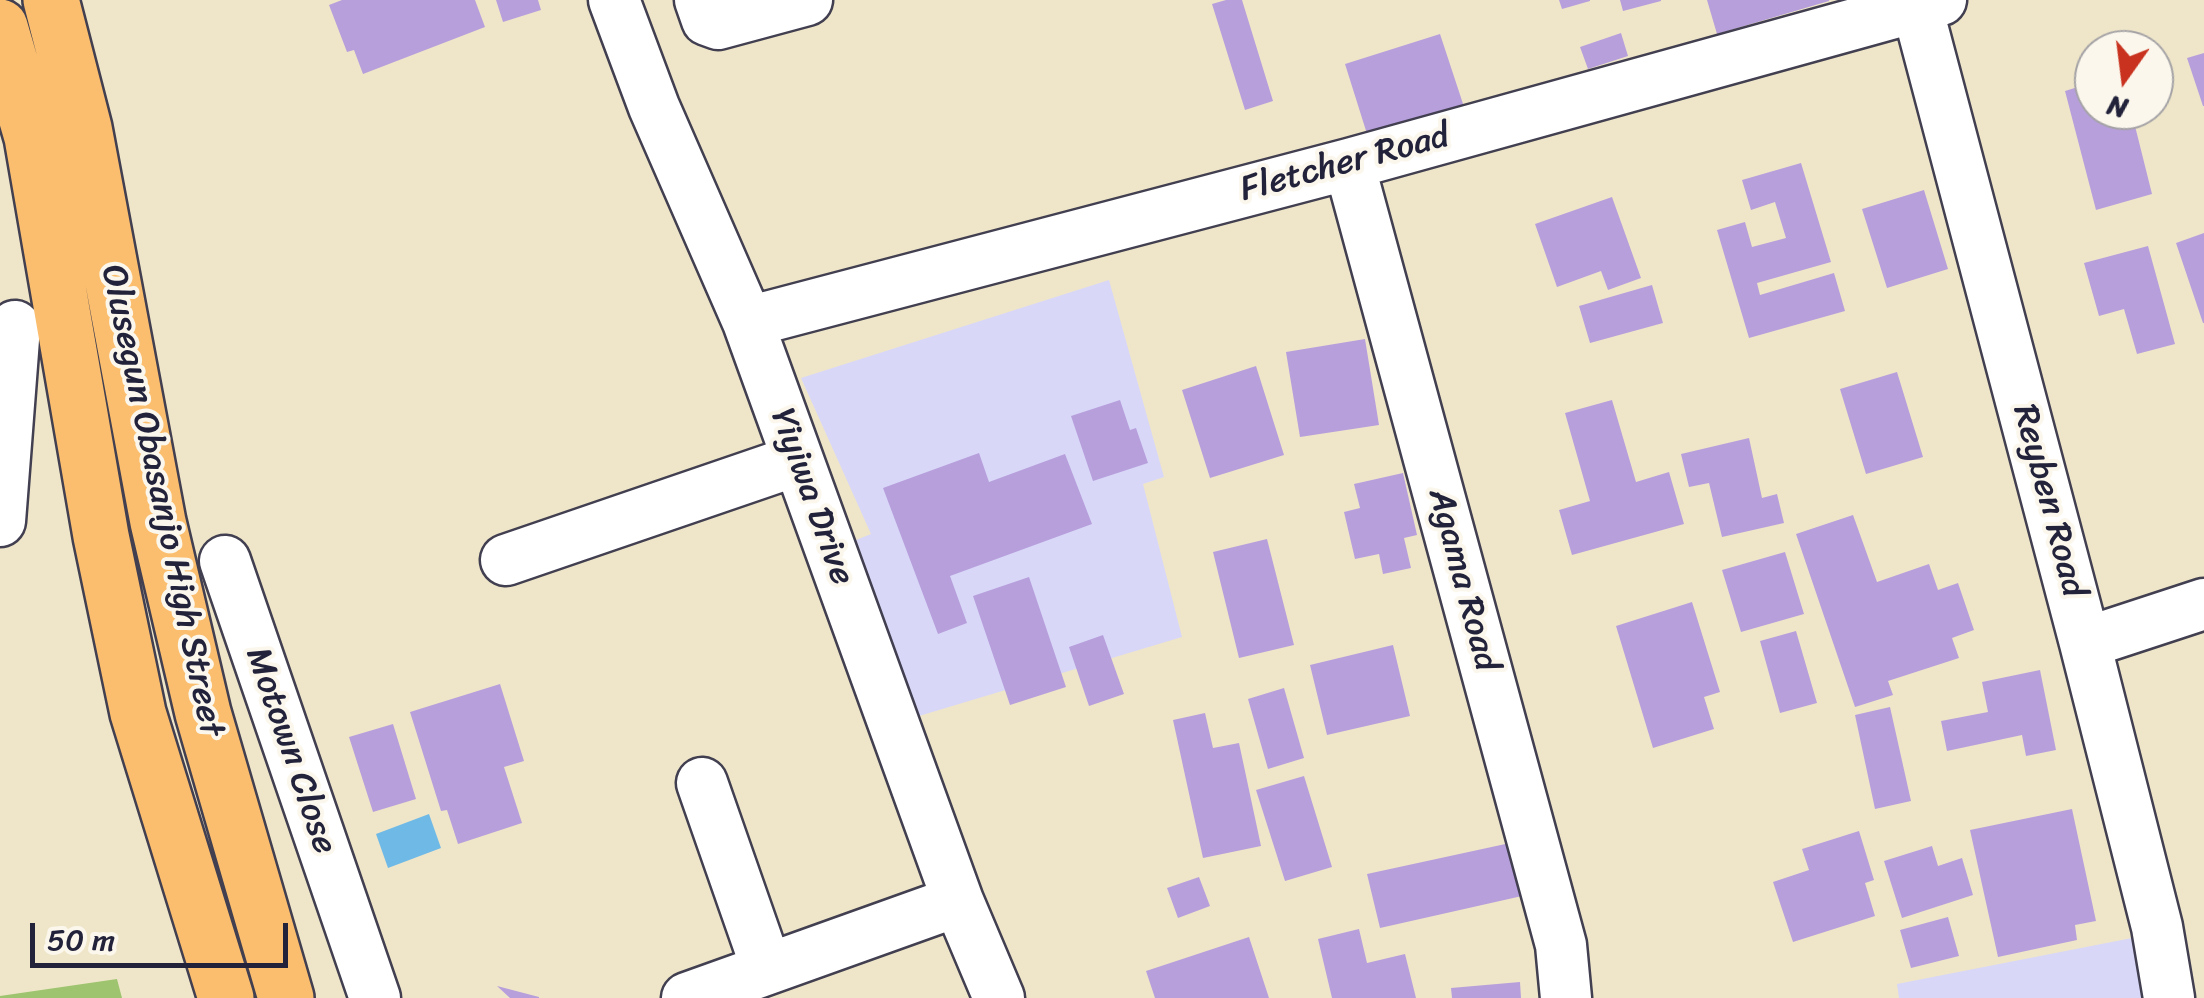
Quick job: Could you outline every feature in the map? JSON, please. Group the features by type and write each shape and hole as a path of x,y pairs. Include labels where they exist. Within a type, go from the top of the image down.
{"main road":[{"name":"Olusegun Obasanjo High Street","path":"51,0 84,128 158,522 203,713 286,998"},
{"name":"Olusegun Obasanjo High Street","path":"0,27 32,136 101,536 138,713 226,998"}],"street":[{"name":"Yiyiwa Drive","path":"614,0 654,107 748,322 958,900 999,998"},
{"path":"700,0 707,20 718,24 806,0"},
{"name":"Fletcher Road","path":"748,322 1349,164 1929,3"},
{"name":"Reyben Road","path":"1929,3 2158,927 2168,998"},
{"name":"Agama Road","path":"1349,164 1561,945 1566,998"},
{"path":"0,521 15,326"},
{"path":"506,560 798,460"},
{"name":"Motown Close","path":"225,561 375,998"},
{"path":"2086,643 2204,604"},
{"path":"702,783 767,969"},
{"path":"687,998 958,900"}],"shaded area":[{"path":"1109,280 1164,477 1143,484 1182,637 919,716 856,540 871,534 801,378"},
{"path":"2132,938 2148,998 1899,998 1897,984"}],"green space":[{"path":"117,979 122,998 0,998 0,996"}],"water":[{"path":"429,814 441,848 388,868 376,834"}],"building":[{"path":"342,0 475,0 485,27 363,74 354,50 347,52 329,5"},
{"path":"496,0 538,0 541,10 503,22"},
{"path":"1242,0 1273,101 1245,110 1212,4"},
{"path":"1559,0 1590,0 1590,1 1562,9"},
{"path":"1620,0 1661,0 1661,1 1623,11"},
{"path":"1707,0 1829,0 1829,1 1717,34"},
{"path":"1621,33 1628,56 1588,69 1580,47"},
{"path":"1440,34 1469,122 1373,153 1345,64"},
{"path":"2204,53 2204,106 2203,106 2187,58"},
{"path":"2074,88 2074,126 2065,91"},
{"path":"2075,130 2136,130 2152,194 2096,210"},
{"path":"1801,163 1831,262 1757,283 1760,295 1834,273 1845,311 1749,338 1717,230 1745,222 1752,247 1786,238 1775,202 1751,210 1742,180"},
{"path":"1924,190 1948,269 1887,288 1862,209"},
{"path":"1612,197 1641,278 1608,290 1601,271 1557,287 1535,224"},
{"path":"2204,233 2204,323 2203,323 2176,243"},
{"path":"2148,246 2175,344 2137,354 2124,309 2099,316 2084,263"},
{"path":"1652,285 1663,323 1590,343 1579,306"},
{"path":"1365,339 1379,425 1300,437 1286,352"},
{"path":"1256,366 1284,455 1210,478 1182,390"},
{"path":"1897,372 1923,457 1866,474 1840,389"},
{"path":"1120,400 1130,430 1136,428 1148,463 1093,481 1071,416"},
{"path":"1612,400 1636,482 1669,472 1684,524 1572,555 1559,510 1590,501 1565,413"},
{"path":"1749,438 1762,498 1777,494 1784,523 1722,537 1709,483 1689,487 1681,454"},
{"path":"979,453 989,482 1065,454 1092,524 950,576 967,623 938,634 883,488"},
{"path":"1403,473 1417,535 1404,538 1411,568 1383,574 1379,554 1355,559 1344,512 1360,508 1354,484"},
{"path":"1853,515 1877,582 1929,564 1938,590 1958,583 1974,630 1952,638 1959,658 1888,681 1893,695 1855,707 1796,534"},
{"path":"1267,539 1294,645 1239,658 1213,552"},
{"path":"1785,552 1804,614 1741,632 1722,570"},
{"path":"1029,577 1066,687 1010,705 973,596"},
{"path":"1692,602 1720,692 1704,697 1714,729 1653,748 1616,626"},
{"path":"1796,631 1817,703 1780,713 1760,641"},
{"path":"1103,635 1124,694 1089,706 1069,647"},
{"path":"1393,645 1410,716 1327,735 1310,665"},
{"path":"2040,670 2056,750 2026,756 2022,735 1947,751 1941,721 1988,712 1982,682"},
{"path":"500,684 524,761 504,767 522,823 458,844 447,810 441,811 410,712"},
{"path":"1284,688 1304,758 1268,769 1248,699"},
{"path":"1890,707 1911,801 1875,809 1855,715"},
{"path":"1205,713 1213,748 1239,743 1261,846 1203,858 1173,720"},
{"path":"393,724 416,799 373,812 349,737"},
{"path":"1304,776 1332,867 1285,881 1256,790"},
{"path":"2072,809 2096,921 2075,925 2077,940 1998,957 1970,830"},
{"path":"1859,831 1874,880 1865,883 1875,916 1793,942 1773,882 1809,870 1802,849"},
{"path":"1510,843 1522,896 1380,928 1367,874"},
{"path":"1932,846 1938,866 1962,858 1973,895 1902,918 1884,861"},
{"path":"1199,877 1210,906 1178,918 1167,888"},
{"path":"1948,917 1959,956 1911,968 1900,930"},
{"path":"1359,929 1367,963 1405,954 1416,998 1332,998 1318,939"},
{"path":"1249,937 1269,998 1155,998 1146,971"},
{"path":"1520,982 1521,998 1452,998 1451,988"},
{"path":"497,986 539,997 539,998 510,998"}]}
